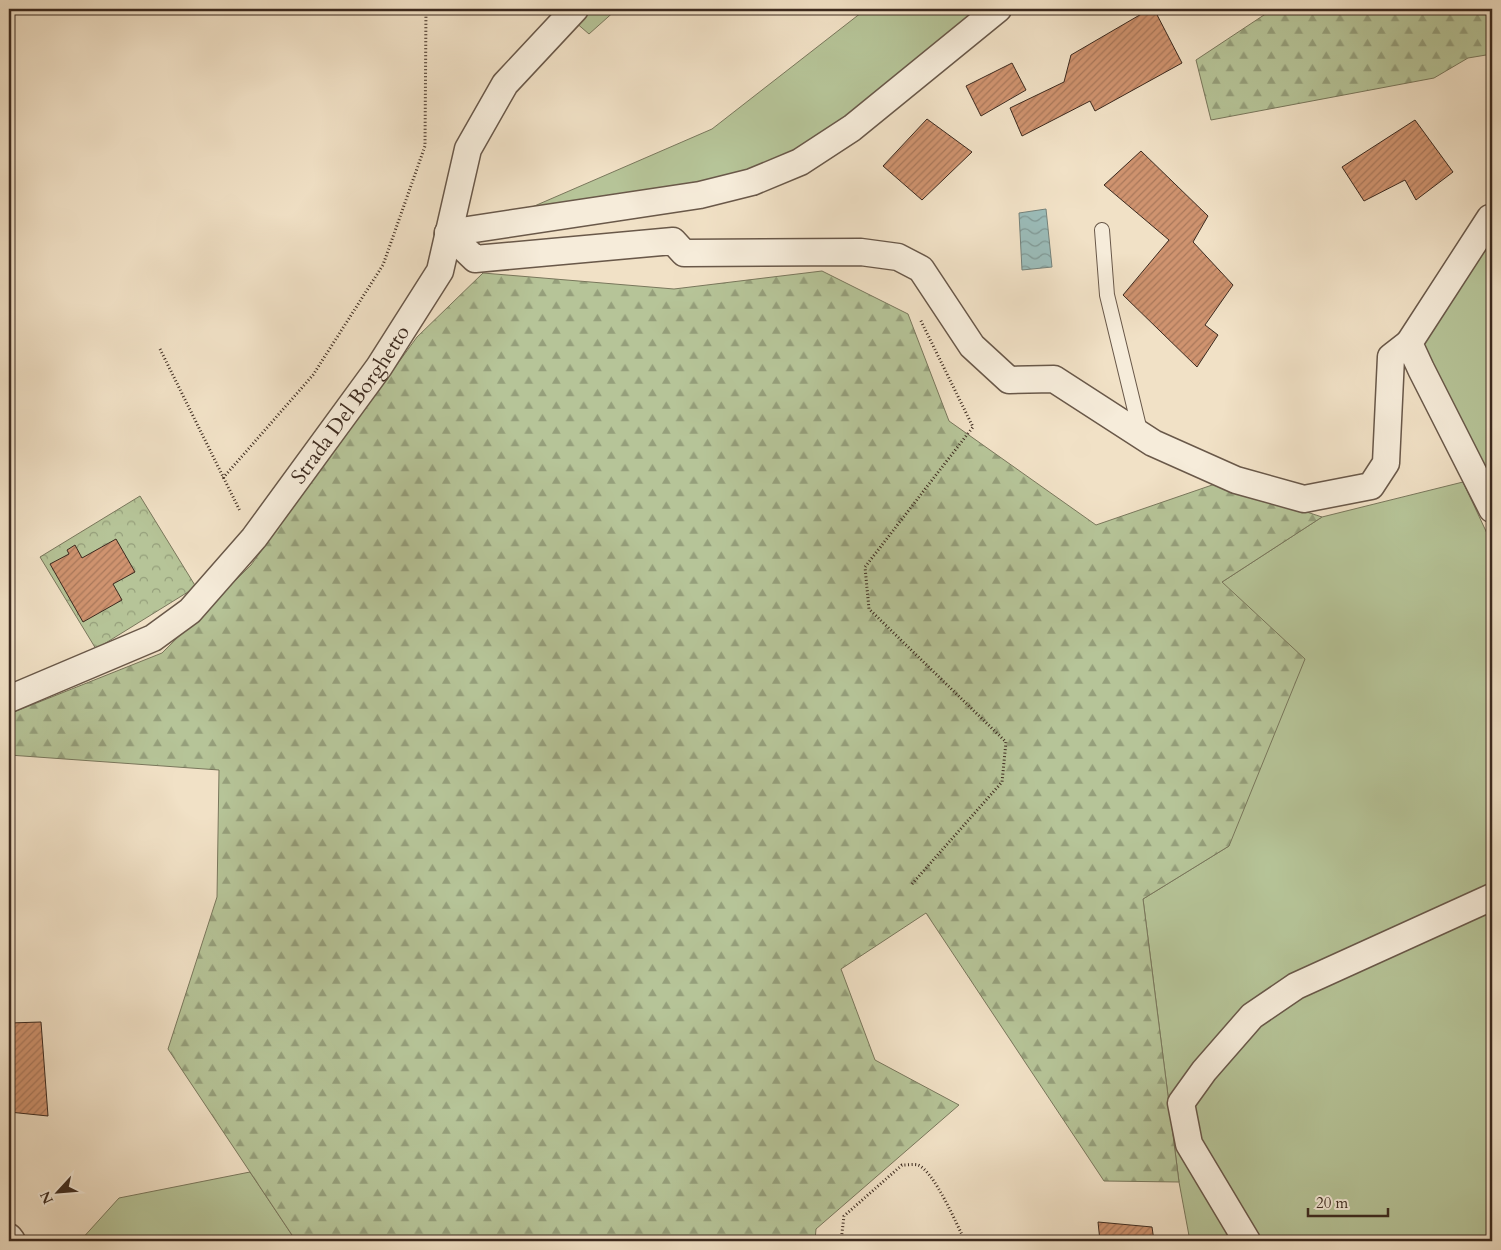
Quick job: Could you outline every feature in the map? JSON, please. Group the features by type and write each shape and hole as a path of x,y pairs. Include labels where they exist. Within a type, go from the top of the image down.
{"street":[{"name":"Strada Del Borghetto","path":"9,698 153,638 190,611 254,538 379,367 440,271 468,150 505,84 575,9"},
{"path":"448,233 700,195 752,182 800,162 852,128 998,9"},
{"path":"448,233 475,259 673,241 684,253 861,252 898,257 920,269 972,346 1009,380 1054,379 1153,444 1236,480 1304,499 1370,486 1386,463 1391,358 1409,343 1490,218 1492,218"},
{"path":"1409,343 1492,509"},
{"path":"1248,1241 1190,1144 1181,1104 1204,1071 1252,1016 1296,986 1492,897"},
{"path":"9,1237 12,1241"}],"lane":[{"path":"1102,230 1107,295 1141,435"}],"path":[{"path":"223,478 313,375 383,265 425,146 426,9"},
{"path":"912,884 1002,782 1006,742 869,609 865,567 973,427 916,312"},
{"path":"160,349 254,538"},
{"path":"841,1241 844,1216 902,1165 918,1165 927,1172 947,1203 965,1241"}],"green space":[{"path":"560,9 617,9 589,34"},
{"path":"866,9 998,9 800,162 486,227 712,129"},
{"path":"1273,9 1492,9 1492,54 1468,58 1434,78 1211,120 1196,60"},
{"path":"1492,243 1492,502 1412,339"},
{"path":"822,271 908,314 949,421 1096,525 1218,483 1322,517 1222,582 1305,659 1229,846 1143,899 1179,1182 1104,1181 926,913 841,969 875,1060 959,1105 816,1229 815,1241 296,1241 168,1049 217,897 219,770 9,755 9,714 162,653 251,565 417,337 483,273 674,289"},
{"path":"1463,482 1492,544 1492,1241 1190,1241 1179,1182 1143,899 1229,846 1222,582 1322,517"},
{"path":"140,496 196,587 96,649 40,557"},
{"path":"250,1172 296,1241 80,1241 119,1198"}],"water":[{"path":"1046,209 1052,267 1022,270 1019,213"}],"building":[{"path":"1150,9 1154,9 1182,63 1095,111 1090,101 1022,136 1010,108 1064,82 1071,55"},
{"path":"1012,63 1026,90 981,116 966,86"},
{"path":"927,119 972,152 922,200 883,166"},
{"path":"1415,120 1453,172 1416,200 1405,180 1364,201 1342,167"},
{"path":"1141,151 1208,216 1193,242 1233,285 1205,325 1218,335 1197,367 1123,295 1169,240 1104,185"},
{"path":"116,539 135,572 113,584 122,600 83,622 50,564 69,554 67,550 75,545 82,558"},
{"path":"41,1022 48,1116 9,1112 9,1023"},
{"path":"1098,1222 1152,1227 1154,1241 1100,1241"}]}
